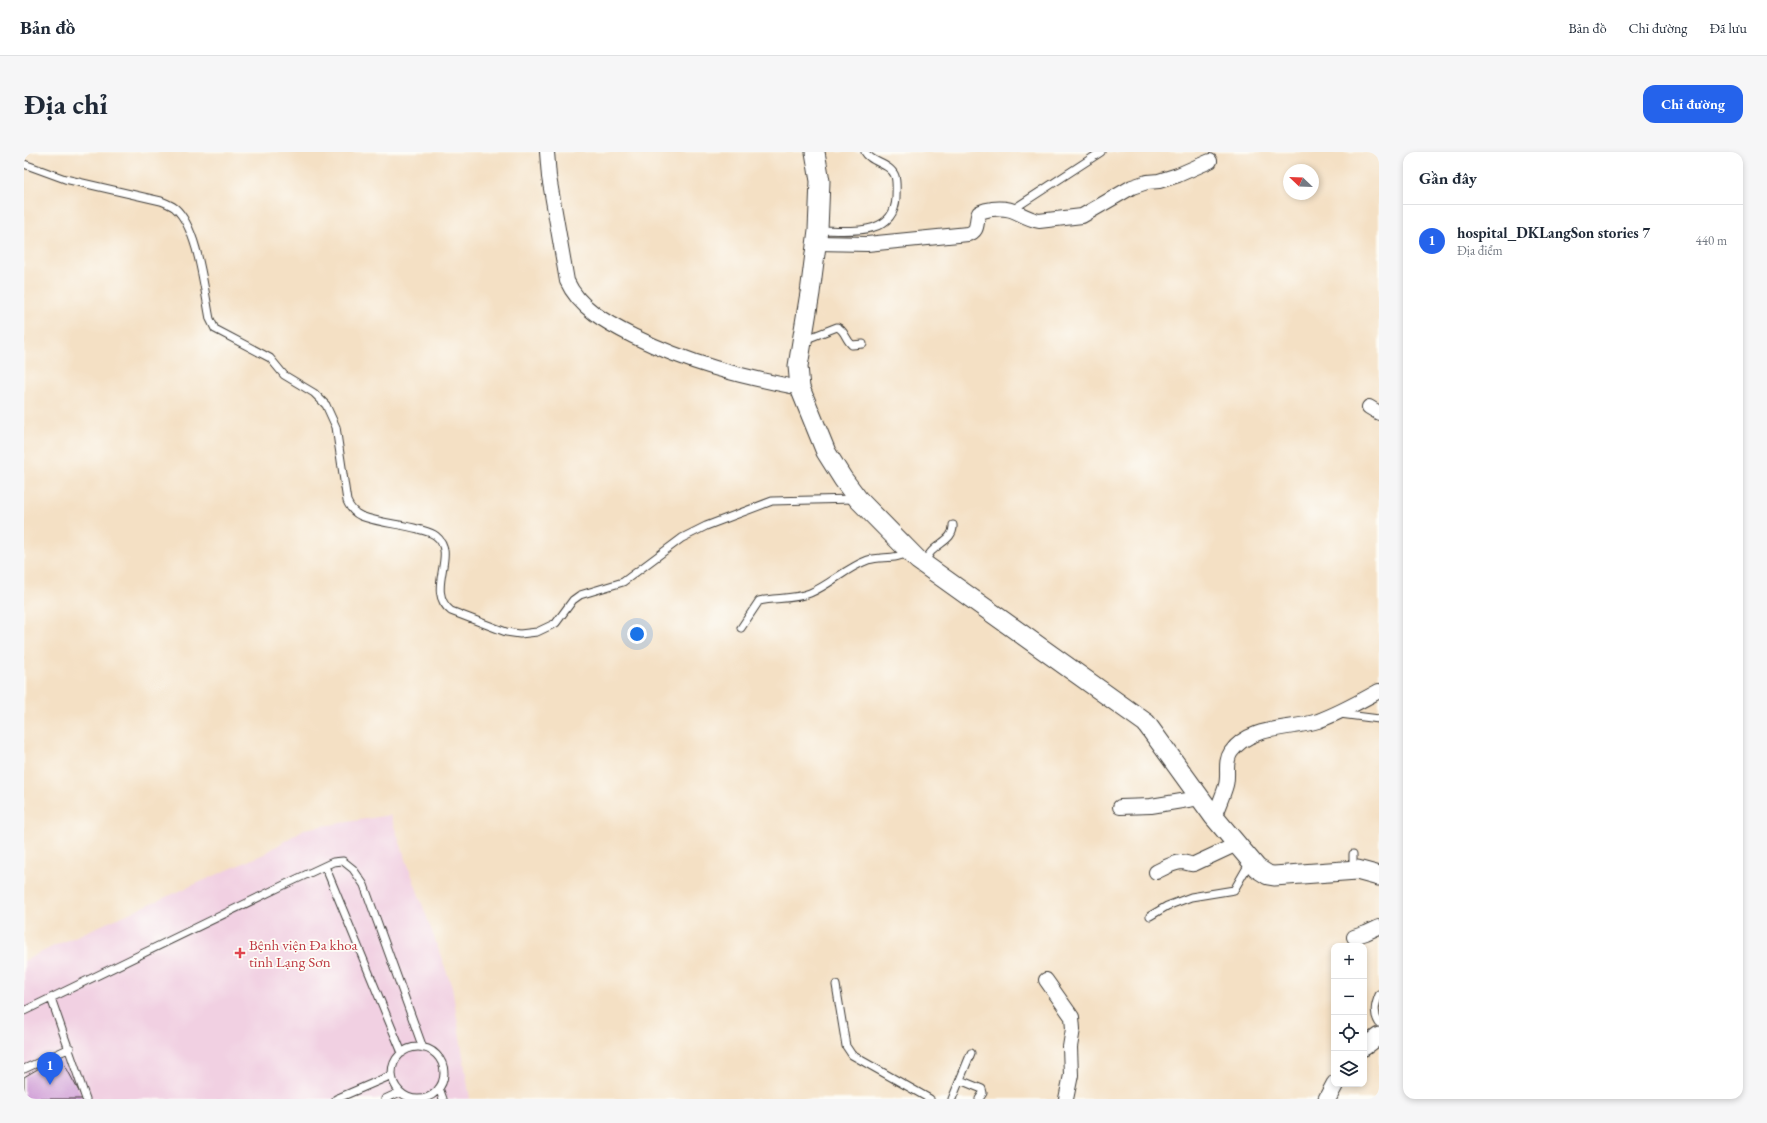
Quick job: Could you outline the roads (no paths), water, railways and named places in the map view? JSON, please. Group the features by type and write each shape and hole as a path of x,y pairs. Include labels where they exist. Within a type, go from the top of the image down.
{"main road":[{"path":"815,152 820,181 817,236 810,293 798,366 800,388 826,452 858,499 909,552 924,564 1146,723 1214,817 1262,872 1274,876 1353,862 1366,872 1379,876"}],"street":[{"path":"547,152 549,177 567,281 570,288 587,308 625,332 690,361 738,375 800,388"},
{"path":"817,236 867,244 968,234 973,233 976,230 978,216 983,211 1006,208 1033,220 1039,221 1077,217 1089,213 1132,186 1178,176 1210,161"},
{"path":"1214,817 1226,784 1228,758 1238,745 1246,739 1262,732 1305,724 1338,714 1379,691"},
{"path":"1120,807 1151,806 1200,798"},
{"path":"1156,872 1181,862 1190,865 1194,864 1237,844"},
{"path":"1354,937 1379,927"},
{"path":"1046,980 1072,1017 1073,1029 1070,1046 1071,1075 1066,1099"},
{"path":"1367,1045 1379,1036"},
{"path":"1327,1099 1333,1087"}],"lane":[{"path":"817,236 874,228 883,224 891,212 895,202 895,176 888,167 867,157 865,152"},
{"path":"1012,210 1101,152"},
{"path":"24,164 65,179 161,201 176,209 185,221 194,242 210,319 215,329 270,358 284,375 306,387 326,405 336,427 347,501 350,508 361,516 424,531 435,535 441,541 444,548 440,595 446,607 451,611 506,632 520,634 537,632 556,623 573,600 580,595 622,582 682,538 706,526 772,501 858,499"},
{"path":"802,341 837,327 841,329 848,342 852,345 864,344"},
{"path":"924,564 930,553 952,534 953,525"},
{"path":"740,628 759,601 803,596 820,588 860,563 880,557 899,557 909,552"},
{"path":"1338,714 1379,719"},
{"path":"1150,916 1178,901 1191,897 1234,890 1251,860"},
{"path":"24,1011 333,862 342,861 353,869 360,879 395,968 423,1048"},
{"path":"325,866 402,1053"},
{"path":"836,986 848,1051 852,1055 930,1099"},
{"path":"1379,995 1375,1014 1379,1023"},
{"path":"51,998 70,1048 86,1099"},
{"path":"24,1069 70,1048"},
{"path":"384,1099 405,1096 414,1099 428,1097 439,1088 444,1074 440,1060 436,1055 423,1048 409,1049 402,1053 395,1062 392,1075 396,1087 405,1096"},
{"path":"952,1099 972,1053"},
{"path":"336,1099 392,1075"},
{"path":"960,1080 982,1089 983,1093 979,1099"},
{"path":"439,1088 443,1099"}],"place":[{"name":"Bệnh viện Đa khoa tỉnh Lạng Sơn","path":"240,953"},
{"name":"hospital_DKLangSon stories 7","path":"50,1085"}]}
